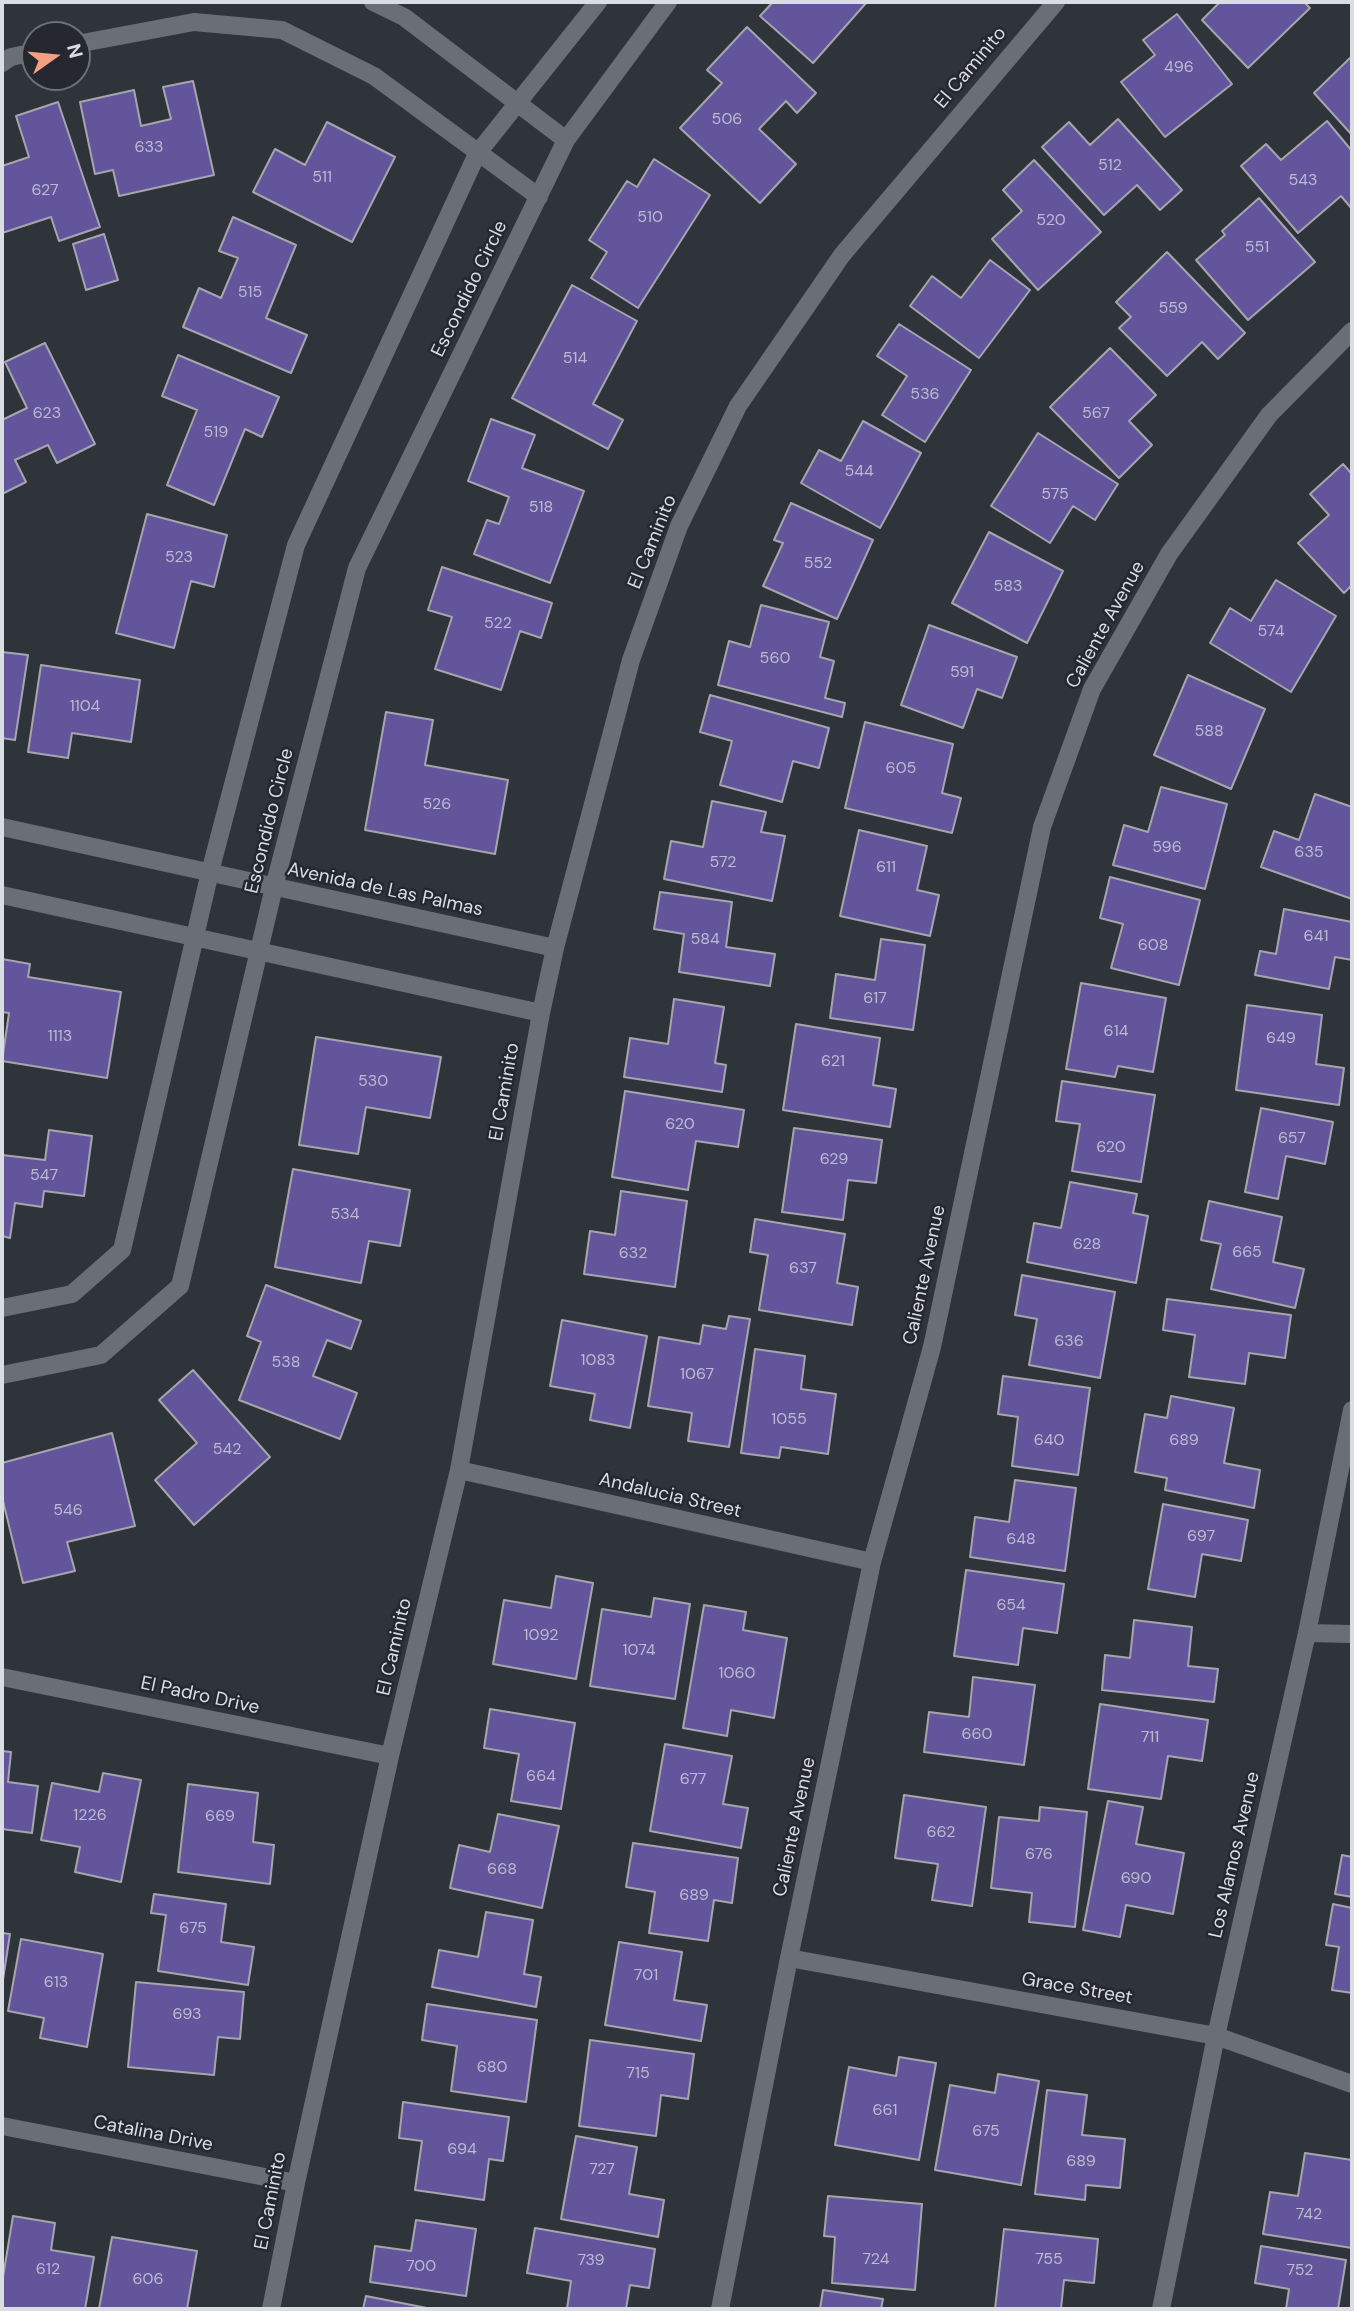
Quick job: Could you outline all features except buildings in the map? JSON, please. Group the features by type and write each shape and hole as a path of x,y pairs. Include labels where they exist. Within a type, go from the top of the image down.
{"street":[{"path":"373,2 404,17 566,140"},
{"path":"2,1308 72,1294 122,1250 210,872 296,545 477,154 597,2"},
{"name":"Escondido Circle","path":"2,1375 101,1354 180,1286 274,887 357,568 566,140 668,2"},
{"name":"El Caminito","path":"271,2309 390,1756 459,1470 555,948 631,660 680,526 738,406 842,255 1043,6"},
{"path":"91,41 194,22 282,30 374,76 539,197"},
{"path":"2,63 10,57 21,55"},
{"name":"Caliente Avenue","path":"720,2309 789,1958 872,1562 932,1347 1042,827 1092,689 1169,554 1269,415 1352,331"},
{"name":"Avenida de Las Palmas","path":"2,828 555,948"},
{"path":"2,895 541,1013"},
{"name":"Los Alamos Avenue","path":"1161,2309 1216,2036 1307,1633 1352,1410"},
{"name":"Andalucia Street","path":"459,1470 872,1562"},
{"path":"1307,1633 1352,1634"},
{"name":"El Padro Drive","path":"2,1676 390,1756"},
{"name":"Grace Street","path":"789,1958 1216,2036 1352,2084"},
{"name":"Catalina Drive","path":"2,2126 296,2183"}]}
